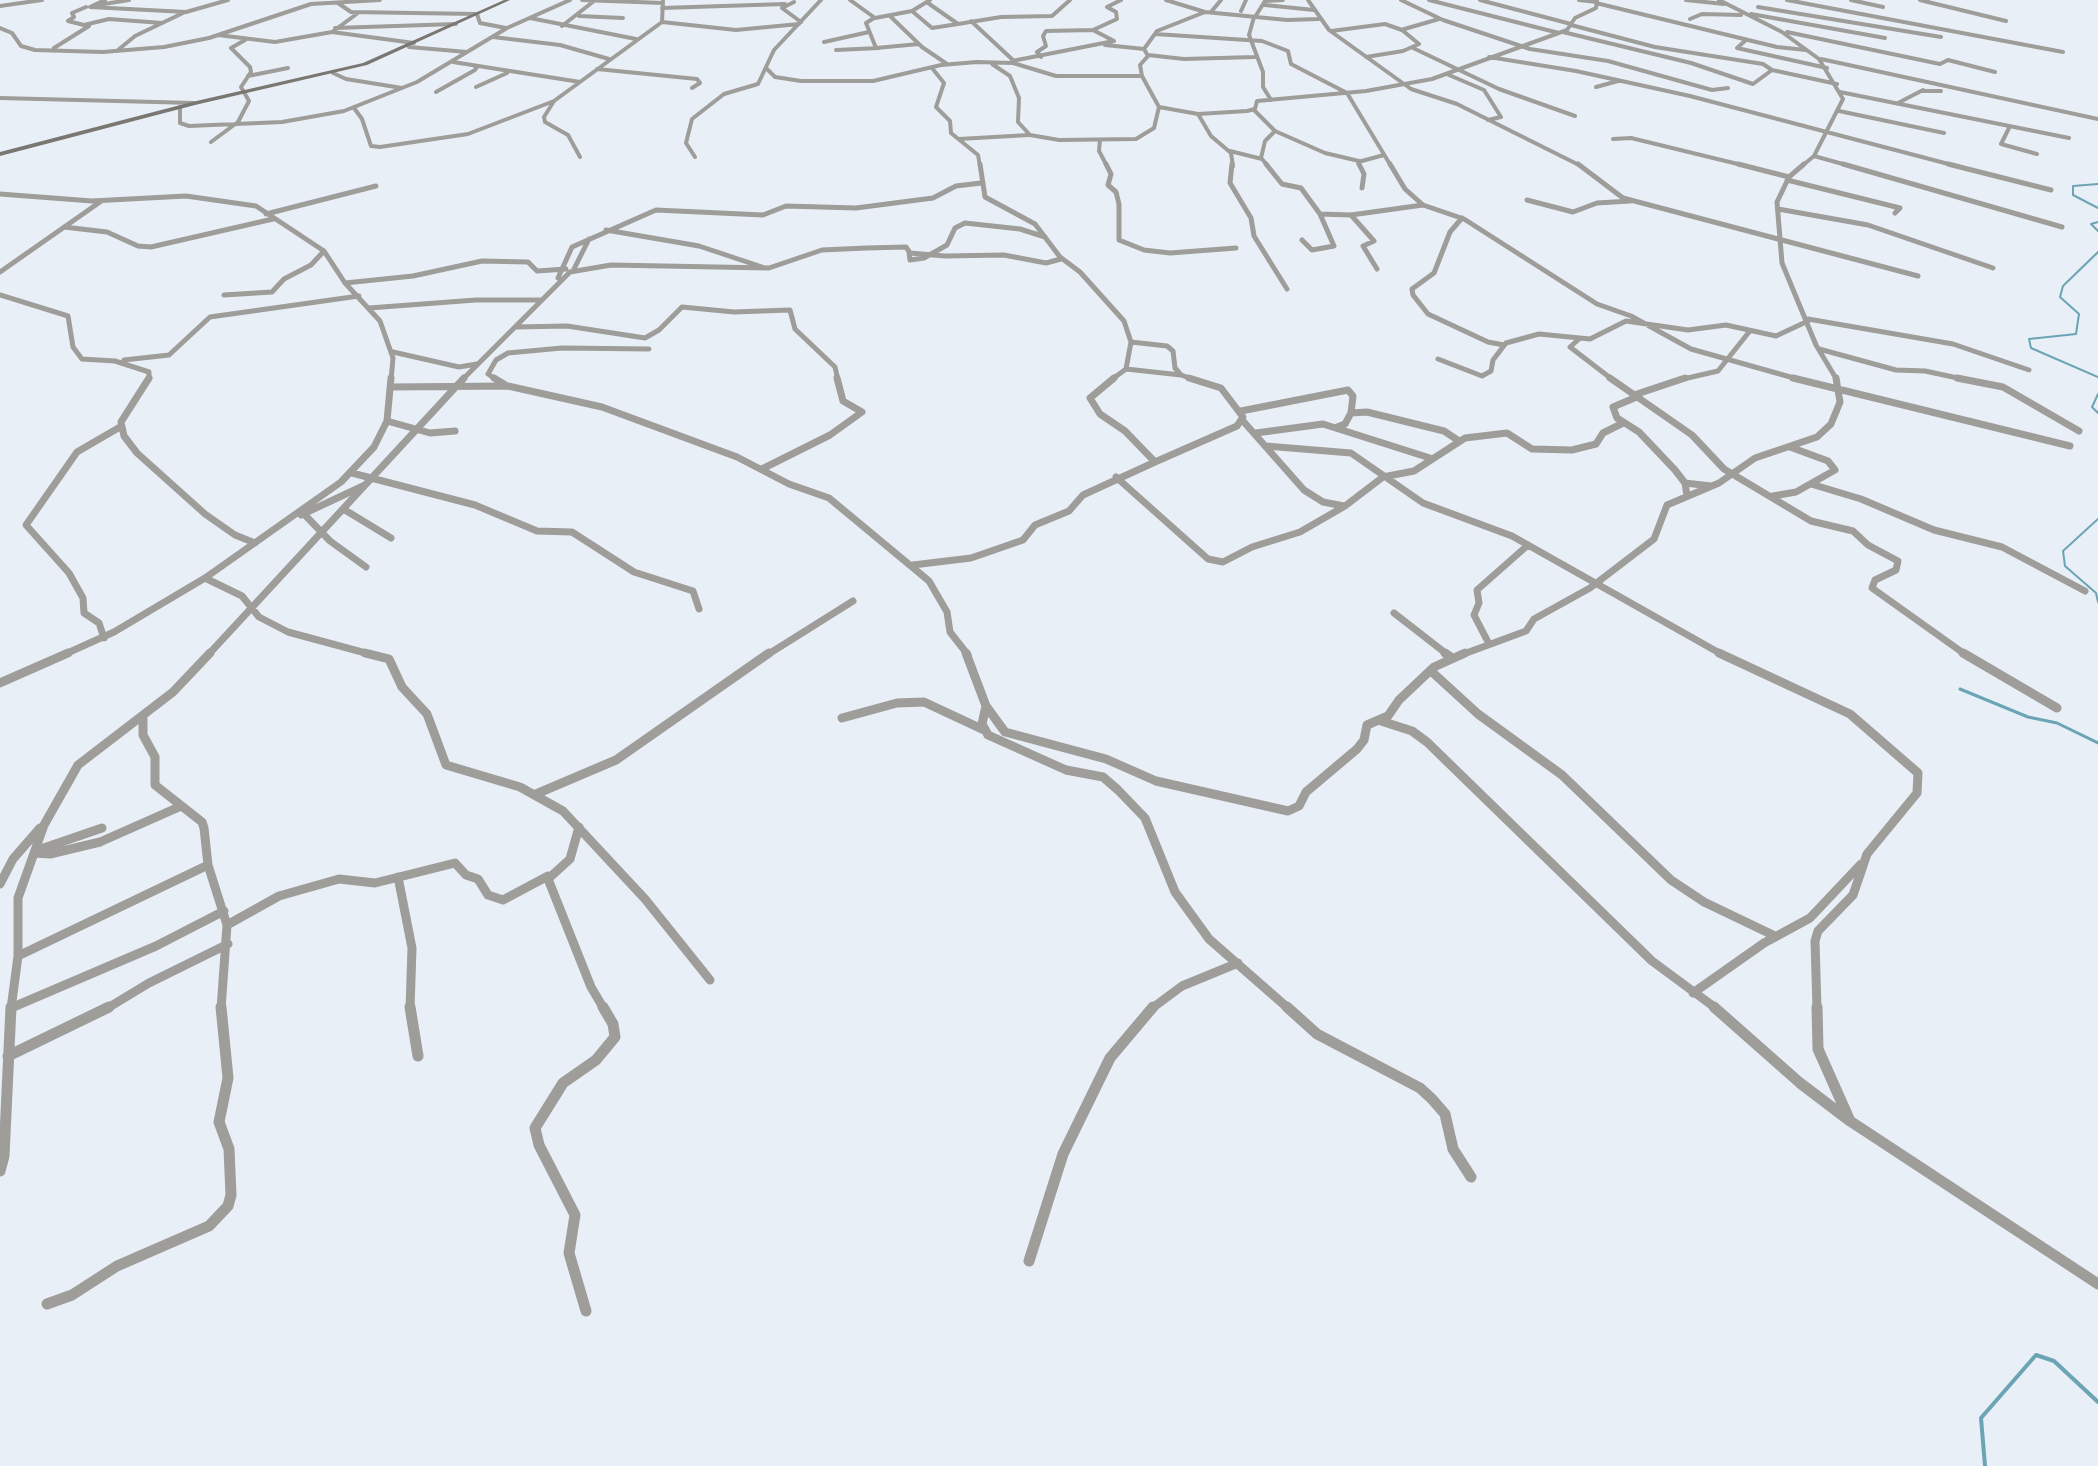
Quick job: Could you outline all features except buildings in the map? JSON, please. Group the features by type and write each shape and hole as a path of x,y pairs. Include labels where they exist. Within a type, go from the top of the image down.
{"street":[{"path":"0,6 42,0"},
{"path":"86,0 103,1"},
{"path":"89,7 129,0"},
{"path":"118,50 128,41 186,12 228,0"},
{"path":"0,28 12,33 21,46 118,50 172,46 218,35 286,10 327,2 380,0"},
{"path":"0,154 194,103 333,73 411,45 508,0"},
{"path":"180,107 183,126 235,126 315,118 354,108 403,88 507,28 570,0"},
{"path":"582,0 663,4 785,4 820,0"},
{"path":"695,157 686,143 692,119 724,94 757,86 774,50 820,0"},
{"path":"850,0 875,18"},
{"path":"912,11 932,28 971,21 1052,16 1070,0"},
{"path":"1041,57 1037,52 1046,46 1043,36 1046,31 1093,30 1117,19 1116,12 1107,7 1121,0"},
{"path":"1166,0 1234,16 1319,19"},
{"path":"1144,49 1155,34 1208,12 1221,0"},
{"path":"1241,11 1246,0"},
{"path":"1234,16 1264,2 1283,0"},
{"path":"1308,0 1329,30 1414,91 1457,104 1578,164 1623,198 1780,242 1918,276"},
{"path":"1401,0 1440,19 1517,46 1567,57 1608,61 1716,91 1728,88"},
{"path":"1408,3 1421,0"},
{"path":"1429,0 1691,63 1755,84 1772,70"},
{"path":"1480,0 1645,45 1763,64 1772,70 1837,84"},
{"path":"1503,7 1509,0"},
{"path":"1579,0 1746,40 1807,50"},
{"path":"391,387 508,386 612,409 829,498 929,581 945,607 948,626 971,659 986,706 999,727 1012,736 1086,752 1156,781 1281,811 1299,806 1314,784 1357,749 1364,740 1367,725 1381,721 1431,671 1488,642 1526,631 1534,619 1594,583 1654,539 1664,509 1711,486 1755,458 1825,431 1837,412 1840,389 1832,366 1818,348 1782,263 1778,209 1788,179 1814,156 1839,111 1842,104 1840,92 1819,59 1782,32 1722,2 1686,0"},
{"path":"1749,15 1763,0"},
{"path":"1787,0 2063,52"},
{"path":"1851,0 1883,7"},
{"path":"1920,0 2006,21"},
{"path":"93,24 76,25 68,21 74,17 72,13 103,1"},
{"path":"562,26 579,16 594,1"},
{"path":"879,48 874,46 867,22 875,18 912,11 929,2 958,24"},
{"path":"1264,2 1314,10"},
{"path":"1254,110 1255,102 1347,93 1448,75 1517,46 1561,33 1596,8 1597,2"},
{"path":"338,3 346,11 477,14"},
{"path":"662,22 663,4"},
{"path":"785,4 784,11 800,23"},
{"path":"89,7 133,12 186,12"},
{"path":"1258,7 1249,29 1255,57 1271,100"},
{"path":"1758,7 1941,37"},
{"path":"334,30 359,12"},
{"path":"477,14 480,23 507,28"},
{"path":"1690,19 1702,14 1749,15 1885,38"},
{"path":"579,16 623,18"},
{"path":"890,16 919,44 948,64"},
{"path":"529,18 636,39"},
{"path":"52,49 107,19 162,23"},
{"path":"1401,30 1440,19"},
{"path":"971,21 1014,61"},
{"path":"354,108 362,119 371,146 376,148 468,134 554,101 662,22 736,30 800,23"},
{"path":"218,35 280,42 334,30 456,24"},
{"path":"1329,30 1383,24 1418,40 1419,45 1413,48 1366,57"},
{"path":"334,30 356,38 468,52"},
{"path":"766,68 775,77 801,81 873,81 948,64 1007,62 1041,57 1104,45 1115,40 1093,30"},
{"path":"824,42 869,32"},
{"path":"1782,32 1940,64 1948,60 1995,72"},
{"path":"1155,34 1252,40 1288,51 1291,64 1347,93 1384,155 1391,161 1405,189 1423,205 1462,218 1597,304 1645,324 1691,349 2070,446"},
{"path":"492,37 560,45 609,59"},
{"path":"211,142 235,126 249,101 241,84 250,67 231,48 245,40"},
{"path":"1746,40 1737,48 1827,69"},
{"path":"836,50 919,44"},
{"path":"1104,45 1144,49"},
{"path":"1413,48 1499,89 1575,116"},
{"path":"1144,49 1148,55 1184,59 1255,57"},
{"path":"958,139 1030,135 1059,140 1100,140 1145,136 1155,126 1159,107 1142,76 1140,65 1148,55"},
{"path":"1488,57 1660,90 2051,190"},
{"path":"1819,59 2098,119"},
{"path":"452,62 580,82"},
{"path":"1007,62 1056,76 1142,76"},
{"path":"436,92 477,69 468,63"},
{"path":"991,63 1009,74 1019,98 1018,122 1022,131 1030,135"},
{"path":"247,76 288,68"},
{"path":"932,68 944,83 936,107 949,119 951,133 978,155 985,197 1035,224 1061,259 1080,272 1119,312 1131,342 1126,369"},
{"path":"597,69 697,79 700,83 692,88"},
{"path":"476,87 508,72"},
{"path":"333,73 346,79 403,88"},
{"path":"1448,75 1484,90 1501,117 1488,120"},
{"path":"1660,90 1673,78"},
{"path":"1596,87 1619,81"},
{"path":"1898,103 1929,84"},
{"path":"1922,91 1963,92"},
{"path":"1840,92 2069,138"},
{"path":"0,98 194,103"},
{"path":"0,104 31,100"},
{"path":"554,101 543,121 566,133 580,157"},
{"path":"1159,107 1198,114 1254,110 1275,131 1325,153 1359,161 1384,155"},
{"path":"1839,111 1944,133"},
{"path":"1198,114 1211,136 1230,151 1261,158 1282,184 1301,187 1320,214 1334,246 1312,250 1302,240"},
{"path":"2010,126 2001,144 2037,154"},
{"path":"1261,158 1265,141 1275,131"},
{"path":"1613,139 1631,138 1900,208 1895,213"},
{"path":"1100,140 1099,151 1111,174 1108,185 1116,192 1119,204 1119,240 1144,250 1170,253 1236,248"},
{"path":"1230,151 1234,165 1230,183 1241,196 1253,222 1254,236 1287,289"},
{"path":"1814,156 2062,227"},
{"path":"1359,161 1364,174 1360,184 1362,188"},
{"path":"552,290 564,269 569,250 606,230 656,210 763,215 788,206 856,208 933,198 956,186 981,183"},
{"path":"266,214 376,186"},
{"path":"0,194 101,202 163,196"},
{"path":"0,683 104,638 205,578 352,473 374,447 387,421 393,352 385,331 359,296 345,283 324,251 247,203 163,196 92,201"},
{"path":"1527,200 1573,212 1594,203 1631,200"},
{"path":"0,272 101,202"},
{"path":"1320,214 1351,215 1423,205"},
{"path":"1778,209 1868,225 1993,268"},
{"path":"1351,215 1374,241 1363,246 1377,269"},
{"path":"1462,218 1452,226 1444,255 1434,273 1412,289 1413,295 1428,314 1488,342 1504,345 1539,334 1579,339 1596,337 1623,322 1692,330 1726,325 1781,336 1808,320 1953,344 2029,370"},
{"path":"64,227 107,232 138,246 151,247 273,219"},
{"path":"929,255 948,244 955,228 965,223 1020,229 1045,237"},
{"path":"606,230 699,246 766,269"},
{"path":"0,1171 4,1156 11,1008 18,956 18,898 44,825 84,759 143,719 173,692 345,510 456,385 575,269 589,239"},
{"path":"345,283 413,276 482,261 506,264 528,262 537,271 611,265 766,269 818,251 901,247 907,247 909,252 929,255 1004,255 1046,263 1061,259"},
{"path":"224,295 272,292 284,279 311,265 324,251"},
{"path":"0,295 65,314 71,319 73,347 78,356 141,368 151,376 128,407 120,427 77,452 32,512 26,525 69,573 83,598 84,613 99,623 104,638"},
{"path":"115,361 152,360 169,355 210,317 359,296"},
{"path":"369,308 476,300 542,300"},
{"path":"516,327 567,326 645,338 659,330 682,307 734,312 790,310 795,329 835,367 843,401 862,412 839,430 762,469"},
{"path":"1687,496 1685,483 1639,432 1623,423 1613,407 1689,376 1718,371 1749,332"},
{"path":"1579,339 1572,344 1573,350 1692,435 1716,462 1817,524 1853,531 1868,545 1898,561 1896,570 1875,580 1872,588 1982,666 2057,708"},
{"path":"1131,342 1160,344 1171,349 1175,355 1175,369 1181,375"},
{"path":"1438,359 1482,376 1491,371 1493,360 1504,345"},
{"path":"508,386 488,374 496,360 508,353 562,348 649,349"},
{"path":"1818,348 1896,370 1925,371 2003,387 2079,431"},
{"path":"393,352 459,367 477,364"},
{"path":"1155,462 1125,431 1100,414 1090,398 1093,392 1126,369 1181,375 1221,388 1241,411 1243,421 1304,490 1323,502 1345,506"},
{"path":"1241,411 1283,400 1345,390 1353,396 1351,413 1345,424 1336,427"},
{"path":"1351,413 1367,412 1444,431 1459,441"},
{"path":"387,421 418,430 455,431"},
{"path":"913,565 971,558 1023,540 1035,525 1069,511 1083,495 1116,477 1243,421"},
{"path":"1116,477 1208,559 1217,563 1300,532 1345,506 1383,477 1414,471 1459,441 1507,433 1532,449 1572,450 1596,444 1603,433 1623,423"},
{"path":"1256,433 1317,424 1336,427 1430,458"},
{"path":"120,427 137,453 178,491 220,526 255,543"},
{"path":"1266,446 1348,452 1442,512 1528,545 1745,667 1850,714 1918,773 1917,793 1861,863 1810,918 1775,936 1693,993"},
{"path":"1772,496 1796,492 1831,475 1834,464 1790,447"},
{"path":"352,473 430,496 475,505 537,531 572,532 634,572 693,591 699,609"},
{"path":"282,524 372,480"},
{"path":"1685,483 1711,486"},
{"path":"1811,484 1861,499 1934,530 2002,547 2085,591"},
{"path":"345,510 391,538"},
{"path":"304,514 322,534 366,567"},
{"path":"1488,642 1474,615 1479,603 1477,590 1528,545"},
{"path":"205,578 242,596 259,617 299,636 389,659 402,687 427,714 446,765 536,794 579,827 645,899 710,980"},
{"path":"536,794 616,760 786,641 853,601"},
{"path":"1394,613 1452,658"},
{"path":"1431,671 1486,720 1562,775 1671,880 1704,902 1775,936"},
{"path":"842,718 897,703 924,702 1053,765 1103,777 1153,831 1182,904 1209,939 1317,1034 1420,1088 1451,1124 1453,1149 1471,1177"},
{"path":"984,730 986,706"},
{"path":"47,1304 72,1295 117,1266 197,1232 228,1206 231,1195 230,1162 219,1122 228,1078 221,1022 227,925 208,865 202,822 179,807 155,785 155,757 143,735 143,719"},
{"path":"1381,721 1412,731 1427,742 1652,961 1724,1015 1780,1067 1850,1121 2098,1284"},
{"path":"34,852 60,853 100,842 179,807"},
{"path":"0,884 13,859 44,825"},
{"path":"227,925 304,886 339,879 375,883 455,863 466,875 478,879 488,895 503,900 548,876 570,859 579,827"},
{"path":"34,852 102,828"},
{"path":"1850,1121 1818,1049 1814,952 1818,931 1853,895 1861,863"},
{"path":"18,956 208,865"},
{"path":"548,876 591,987 615,1030 613,1043 563,1083 535,1128 539,1145 575,1215 569,1253 586,1311"},
{"path":"398,877 412,948 410,1009 418,1056"},
{"path":"11,1008 156,946 224,911"},
{"path":"8,1056 89,1020 149,983 228,944"},
{"path":"1029,1261 1063,1154 1110,1058 1135,1025 1159,1002 1182,986 1238,963"}],"waterway":[{"path":"2098,184 2073,186 2073,195 2098,208"},
{"path":"2098,222 2091,224 2098,231"},
{"path":"2098,252 2063,286 2060,297 2079,314 2076,334 2029,339 2031,348 2098,377"},
{"path":"2098,394 2092,407 2098,413"},
{"path":"2098,519 2063,551 2065,566 2096,593 2098,602"},
{"path":"1960,689 2028,717 2057,723 2098,743"},
{"path":"1985,1466 1981,1418 2036,1355 2054,1361 2098,1402"}]}
